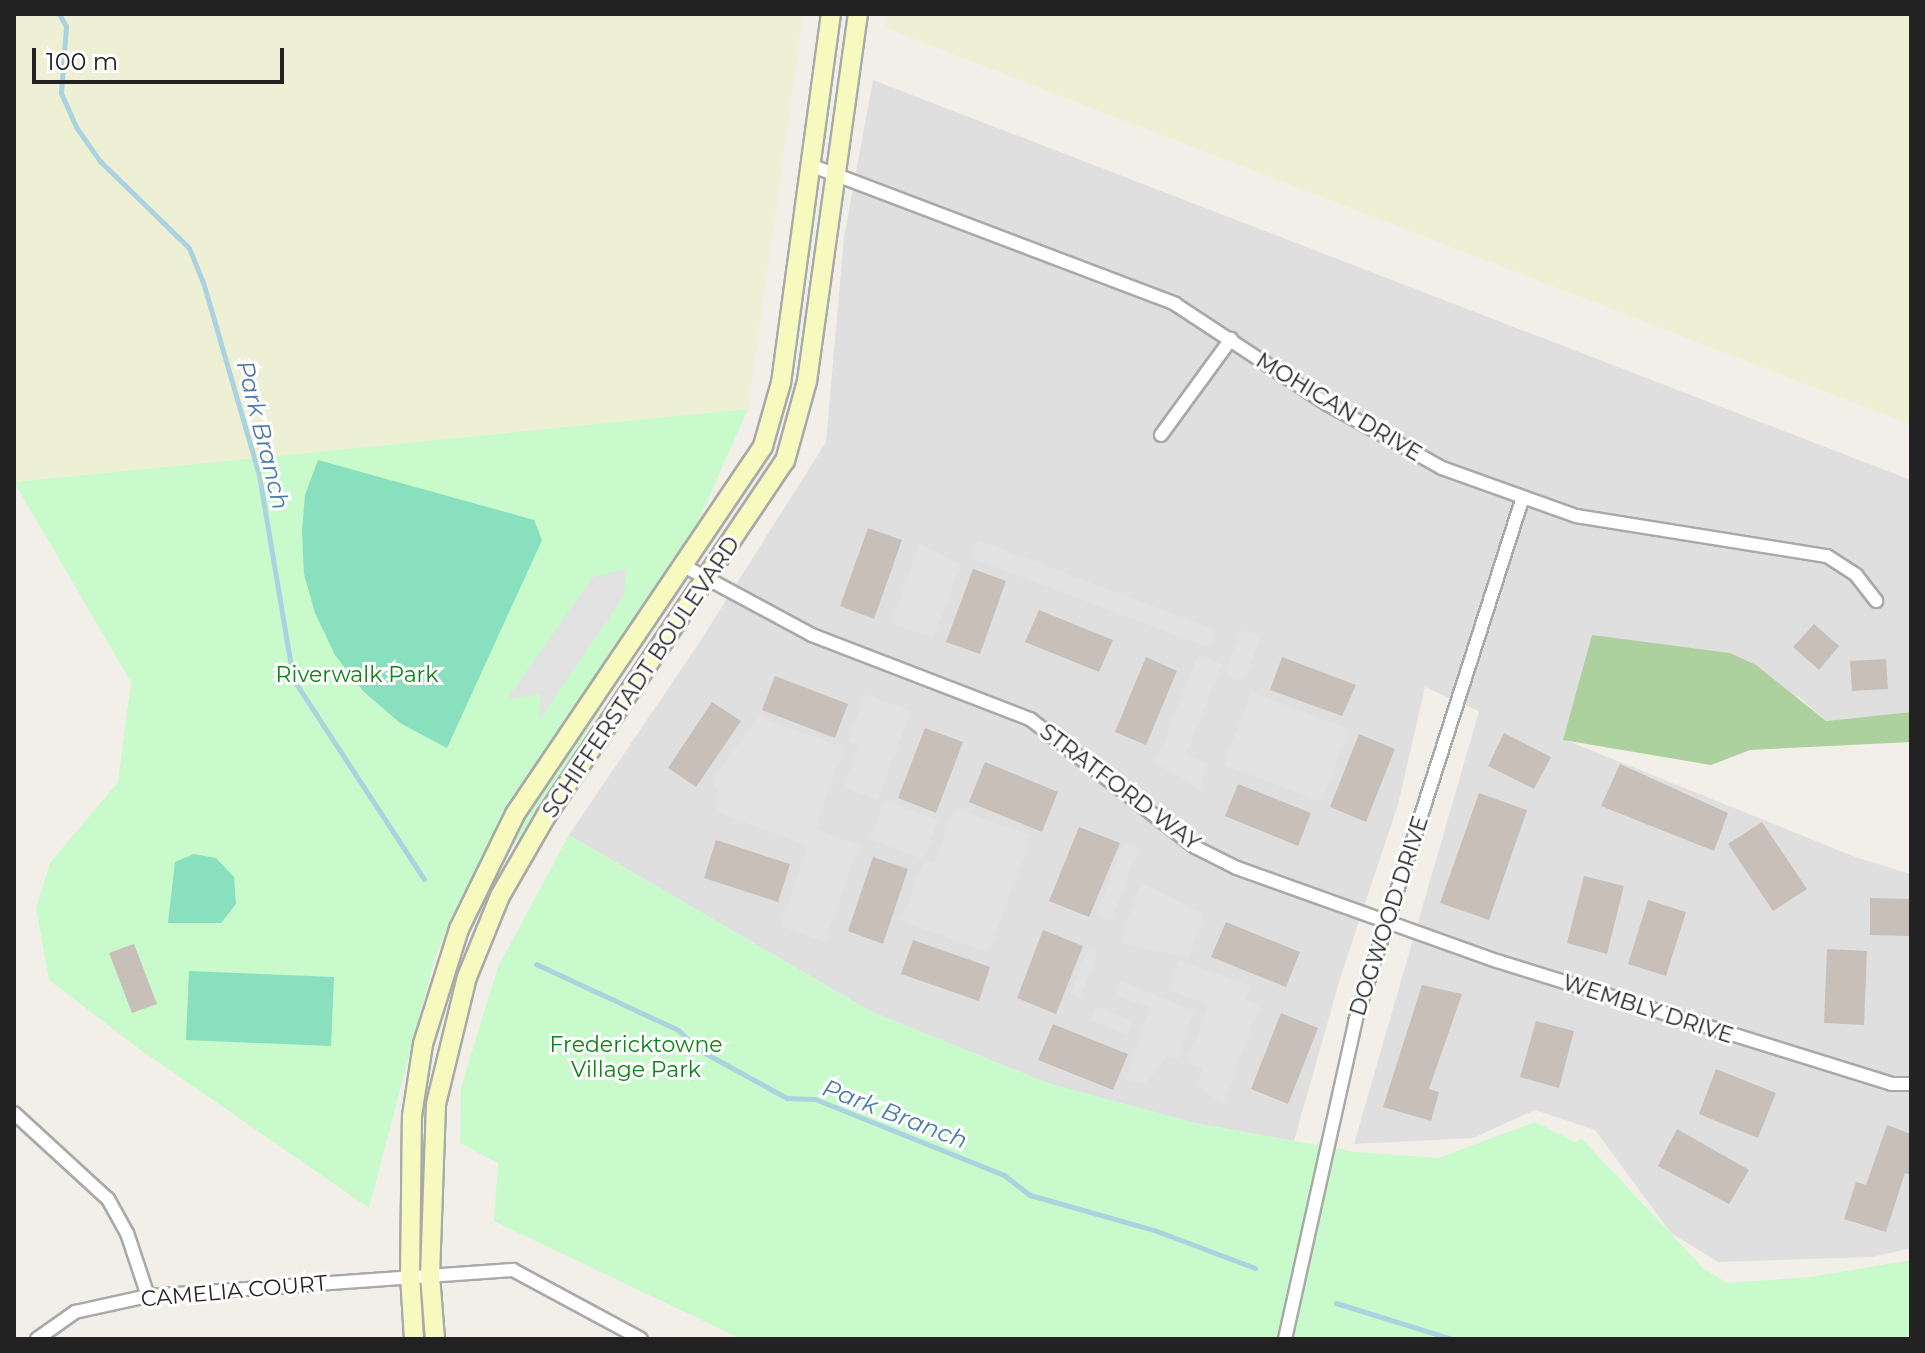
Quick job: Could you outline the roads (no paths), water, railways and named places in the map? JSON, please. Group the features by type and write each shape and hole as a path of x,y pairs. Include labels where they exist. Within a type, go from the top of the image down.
{"main road":[{"name":"SCHIFFERSTADT BOULEVARD","path":"414,1339 410,1276 412,1116 423,1044 459,929 515,814 763,446 781,383 831,14"},
{"name":"SCHIFFERSTADT BOULEVARD","path":"435,1339 430,1276 436,1104 473,963 500,896 546,816 785,461 807,381 858,14"}],"street":[{"name":"MOHICAN DRIVE","path":"810,165 1136,286 1231,339 1395,445 1522,500 1611,523 1827,556 1856,575 1876,601"},
{"path":"1161,435 1231,339"},
{"name":"DOGWOOD DRIVE","path":"1285,1339 1355,1022 1522,500"},
{"name":"STRATFORD WAY","path":"682,565 812,635 1030,719 1195,847 1386,924"},
{"name":"WEMBLY DRIVE","path":"1386,924 1834,1067 1891,1084 1911,1084"},
{"path":"14,1113 108,1199 127,1233 148,1296"},
{"name":"CAMELIA COURT","path":"41,1335 75,1312 148,1296 513,1270 622,1335 641,1339"}],"waterway":[{"name":"Park Branch","path":"59,14 66,26 61,93 76,127 100,161 189,248 203,282 259,475 293,679 424,879"},
{"name":"Park Branch","path":"536,964 678,1030 701,1051 787,1098 815,1099 1004,1175 1030,1195 1154,1230 1255,1268"},
{"name":"Park Branch","path":"1336,1303 1452,1339"}],"park label":[{"name":"Riverwalk Park","path":"357,675"},
{"name":"Fredericktowne Village Park","path":"636,1056"}]}
